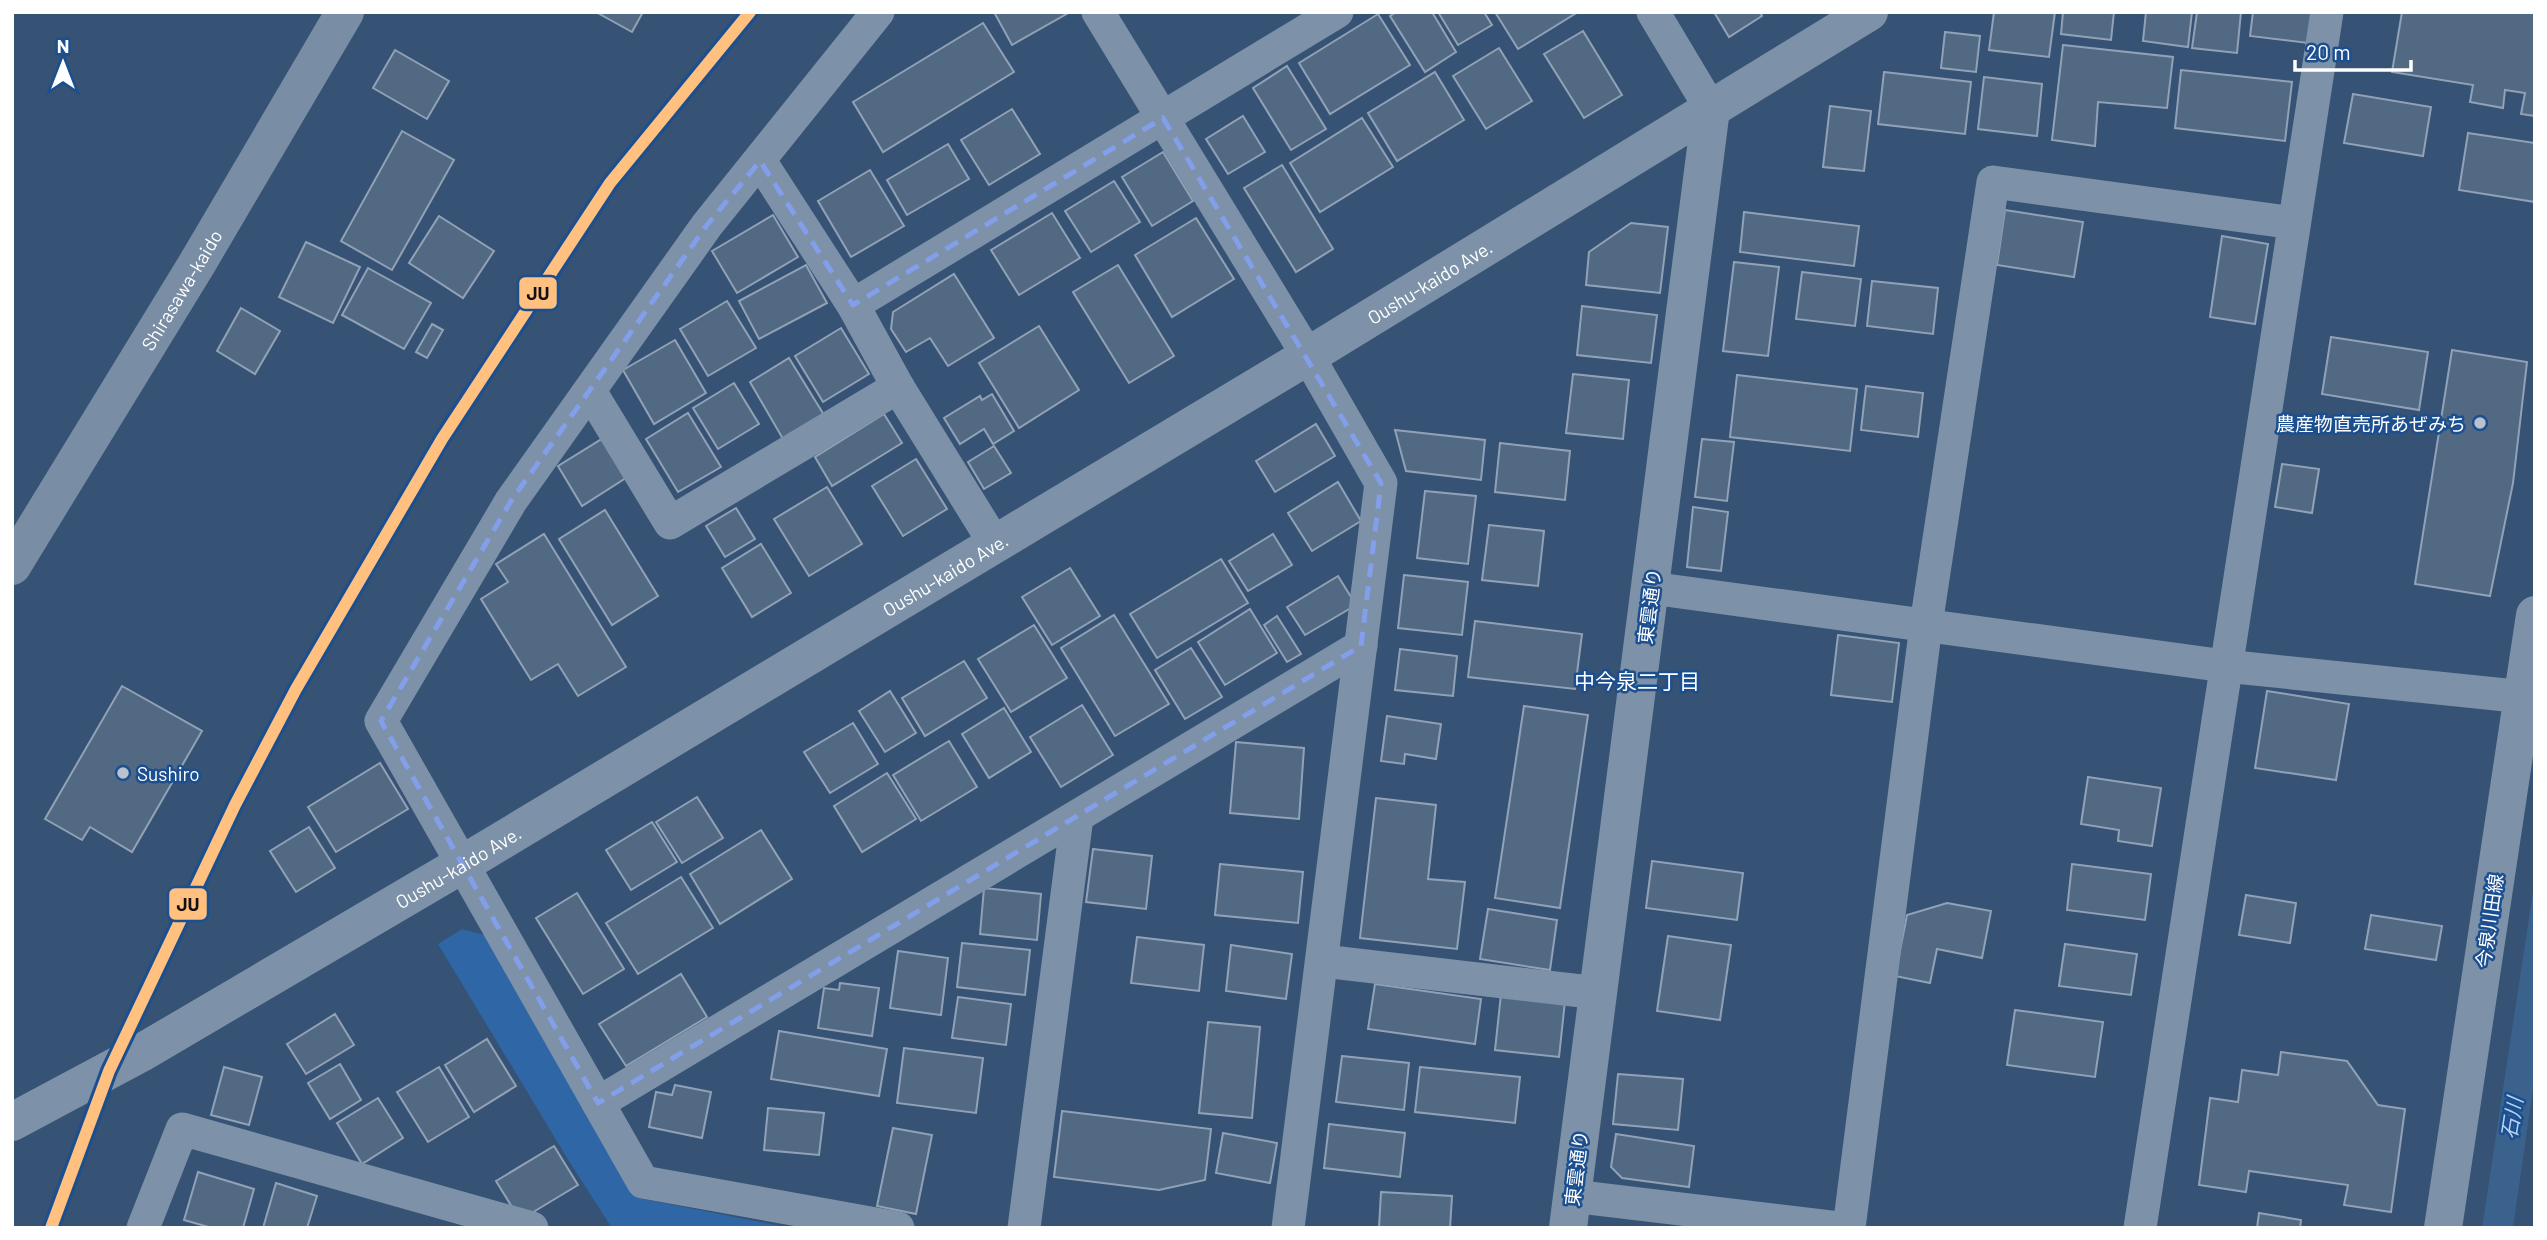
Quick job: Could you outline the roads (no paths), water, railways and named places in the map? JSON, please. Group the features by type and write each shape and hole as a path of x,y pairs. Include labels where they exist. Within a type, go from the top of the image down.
{"main road":[{"name":"Shirasawa-kaido","path":"12,566 198,262 345,12"}],"street":[{"path":"878,12 707,225 511,501 381,722 643,1182 898,1228"},
{"path":"1098,12 1308,356 1381,484 1288,1228"},
{"path":"853,305 1337,12"},
{"path":"1653,12 1711,109"},
{"name":"Oushu-kaido Ave.","path":"12,1122 142,1053 461,865 1308,356 1869,12"},
{"path":"2140,1228 2327,12"},
{"name":"東雲通り","path":"1570,1212 1711,109"},
{"path":"760,161 853,305 898,387 995,544"},
{"path":"1849,1228 1926,625 1993,182 2294,223"},
{"path":"590,391 670,523 898,387"},
{"path":"1651,588 2225,666 2528,697"},
{"name":"今泉川田線","path":"2443,1228 2528,697 2535,615"},
{"path":"598,1103 1361,646"},
{"path":"1024,1228 1077,817"},
{"path":"1323,961 1599,993"},
{"path":"143,1228 182,1129 532,1228"},
{"path":"1570,1212 1839,1228"}],"water":[{"name":"石川","path":"2535,878 2535,1076 2513,1228 2482,1228"}],"place":[{"name":"農産物直売所あぜみち","path":"2480,423"},
{"name":"Sushiro","path":"123,773"}],"district":[{"name":"中今泉二丁目","path":"1637,680"}]}
